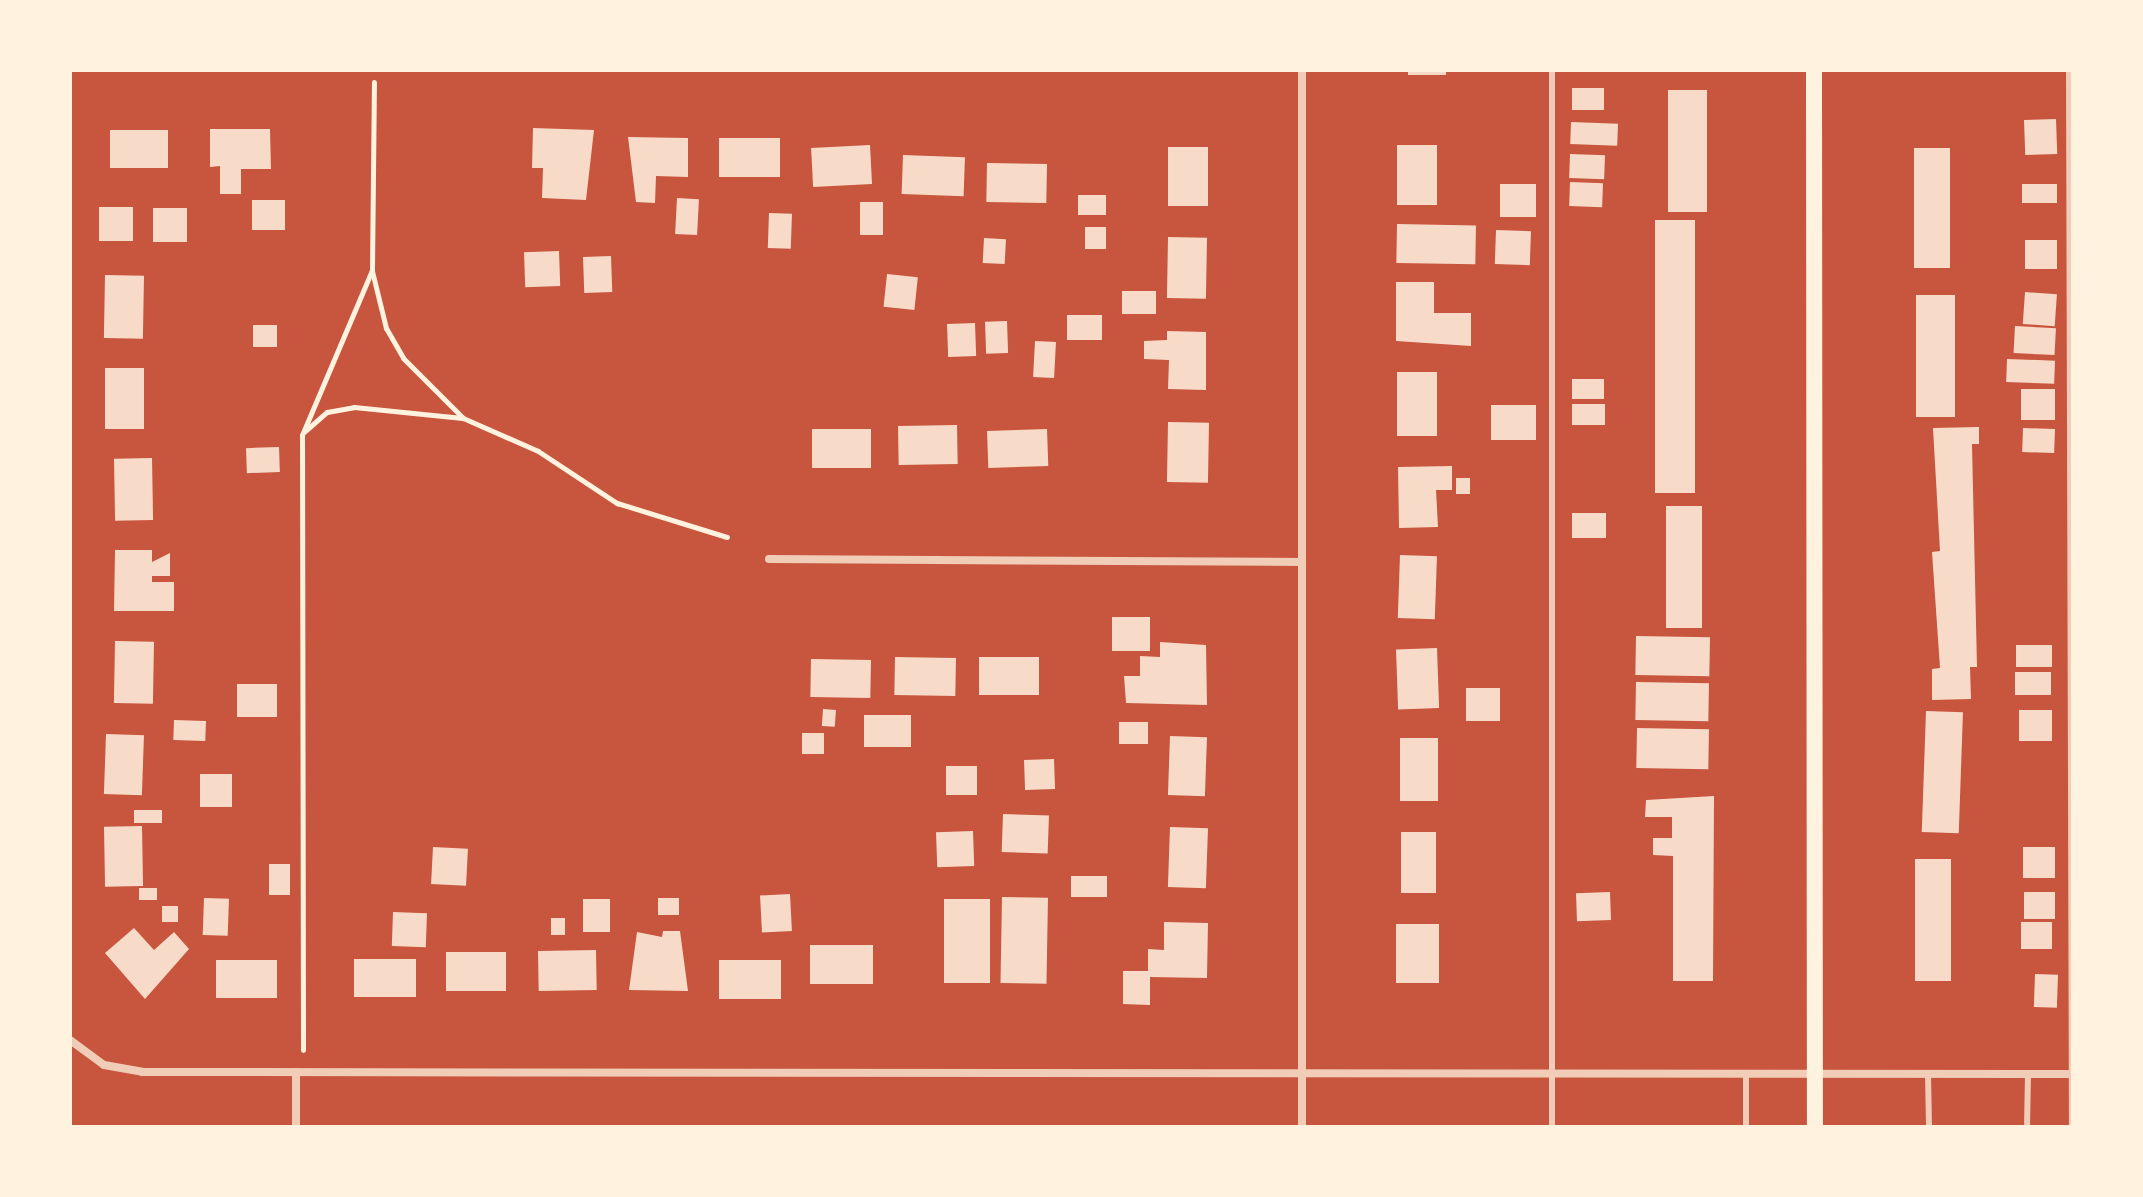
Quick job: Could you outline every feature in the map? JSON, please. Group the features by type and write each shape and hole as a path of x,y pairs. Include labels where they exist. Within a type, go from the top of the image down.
{"main road":[{"path":"1814,70 1815,1127"}],"street":[{"path":"1302,70 1302,1127"},
{"path":"769,559 1302,562"},
{"path":"70,1040 104,1065 142,1072 2072,1074"},
{"path":"296,1072 296,1127"}],"lane":[{"path":"1552,70 1552,1127"},
{"path":"2069,70 2072,1127"},
{"path":"1746,1073 1746,1127"},
{"path":"1928,1074 1929,1127"},
{"path":"2027,1127 2028,1074"}],"path":[{"path":"374,82 372,270 386,328 403,358 463,418"},
{"path":"303,1050 302,435 372,270"},
{"path":"302,435 327,412 354,407 463,418 538,451 617,503 727,537"}],"building":[{"path":"1408,70 1446,70 1446,75 1408,75"},
{"path":"1572,88 1604,88 1604,110 1572,110"},
{"path":"1668,90 1707,90 1707,212 1668,212"},
{"path":"2056,119 2057,154 2025,155 2024,120"},
{"path":"1571,122 1618,124 1617,146 1570,144"},
{"path":"533,128 594,130 586,200 542,198 543,168 532,168"},
{"path":"210,129 270,129 271,169 241,169 241,194 220,194 220,166 210,167"},
{"path":"110,130 168,130 168,168 110,168"},
{"path":"628,137 688,138 688,177 656,176 655,203 636,202"},
{"path":"719,138 780,138 780,177 719,177"},
{"path":"870,145 872,184 813,187 811,148"},
{"path":"1397,145 1437,145 1437,205 1397,205"},
{"path":"1168,147 1208,147 1208,206 1168,206"},
{"path":"1914,148 1950,148 1950,268 1914,268"},
{"path":"1570,154 1605,155 1604,179 1569,178"},
{"path":"903,155 965,157 964,196 902,194"},
{"path":"987,163 1047,164 1046,203 986,202"},
{"path":"1570,182 1603,183 1602,207 1569,206"},
{"path":"1500,184 1536,184 1536,217 1500,217"},
{"path":"2022,184 2057,184 2057,203 2022,203"},
{"path":"1078,195 1106,195 1106,215 1078,215"},
{"path":"677,198 699,199 697,235 675,234"},
{"path":"252,200 285,200 285,230 252,230"},
{"path":"860,202 883,202 883,235 860,235"},
{"path":"99,207 133,207 133,241 99,241"},
{"path":"153,208 187,208 187,242 153,242"},
{"path":"769,213 792,214 791,249 768,248"},
{"path":"1655,220 1695,220 1695,493 1655,493"},
{"path":"1397,224 1476,225 1475,264 1396,263"},
{"path":"1085,227 1106,227 1106,249 1085,249"},
{"path":"1496,230 1531,231 1530,265 1495,264"},
{"path":"1168,237 1207,238 1206,299 1167,298"},
{"path":"984,238 1006,239 1005,264 983,263"},
{"path":"2025,240 2057,240 2057,269 2025,269"},
{"path":"559,251 560,286 525,287 524,252"},
{"path":"611,256 612,292 584,293 583,257"},
{"path":"887,274 918,277 914,310 884,307"},
{"path":"105,275 144,276 143,339 104,338"},
{"path":"1396,282 1434,282 1434,313 1471,313 1471,346 1396,341"},
{"path":"1122,291 1156,291 1156,314 1122,314"},
{"path":"2025,292 2057,294 2055,326 2023,324"},
{"path":"1916,295 1955,295 1955,417 1916,417"},
{"path":"1067,315 1102,315 1102,340 1067,340"},
{"path":"1007,321 1008,353 986,354 985,322"},
{"path":"975,323 976,356 948,357 947,324"},
{"path":"253,325 277,325 277,347 253,347"},
{"path":"2015,326 2056,328 2055,355 2014,353"},
{"path":"1167,331 1206,332 1206,390 1168,389 1169,360 1144,359 1144,341 1167,340"},
{"path":"1035,341 1056,342 1054,378 1033,377"},
{"path":"2007,359 2055,361 2054,384 2006,382"},
{"path":"105,368 144,368 144,429 105,429"},
{"path":"1397,372 1437,372 1437,436 1397,436"},
{"path":"1572,379 1604,379 1604,399 1572,399"},
{"path":"2021,389 2055,389 2055,420 2021,420"},
{"path":"1572,404 1605,404 1605,425 1572,425"},
{"path":"1491,405 1536,405 1536,440 1491,440"},
{"path":"1168,422 1209,423 1208,483 1167,482"},
{"path":"957,425 958,464 899,465 898,426"},
{"path":"1979,427 1979,444 1972,444 1977,667 1970,667 1971,699 1932,700 1932,669 1940,668 1932,552 1940,551 1933,428"},
{"path":"2023,428 2055,429 2054,453 2022,452"},
{"path":"812,429 871,429 871,468 812,468"},
{"path":"1047,429 1048,466 988,468 987,431"},
{"path":"279,447 280,472 247,473 246,448"},
{"path":"152,458 153,520 115,521 114,459"},
{"path":"1452,466 1452,490 1436,490 1438,527 1399,528 1398,467"},
{"path":"1456,478 1470,478 1470,494 1456,494"},
{"path":"1666,506 1702,506 1702,628 1666,628"},
{"path":"1572,513 1606,513 1606,538 1572,538"},
{"path":"115,550 152,550 152,562 170,553 170,576 152,576 152,582 174,582 174,611 114,611"},
{"path":"1400,555 1437,556 1435,619 1398,618"},
{"path":"1112,617 1150,617 1150,651 1112,651"},
{"path":"1636,636 1710,637 1709,676 1635,675"},
{"path":"115,641 154,642 153,704 114,703"},
{"path":"1160,642 1206,645 1207,705 1126,703 1124,676 1140,676 1140,656 1160,657"},
{"path":"2016,645 2052,645 2052,667 2016,667"},
{"path":"1437,648 1439,708 1398,709 1396,649"},
{"path":"895,657 956,658 955,696 894,695"},
{"path":"979,657 1039,657 1039,695 979,695"},
{"path":"811,659 871,660 870,698 810,697"},
{"path":"2015,672 2051,672 2051,695 2015,695"},
{"path":"1636,682 1709,683 1708,721 1635,720"},
{"path":"237,684 277,684 277,717 237,717"},
{"path":"1466,688 1500,688 1500,721 1466,721"},
{"path":"823,709 836,710 835,727 822,726"},
{"path":"2019,710 2052,710 2052,741 2019,741"},
{"path":"1926,711 1963,712 1959,833 1922,832"},
{"path":"864,715 911,715 911,747 864,747"},
{"path":"174,720 206,721 205,741 173,740"},
{"path":"1119,722 1148,722 1148,744 1119,744"},
{"path":"1637,728 1709,729 1708,769 1636,768"},
{"path":"802,733 824,733 824,754 802,754"},
{"path":"106,734 144,735 142,795 104,794"},
{"path":"1170,736 1207,737 1205,796 1168,795"},
{"path":"1400,738 1438,738 1438,801 1400,801"},
{"path":"1054,759 1055,789 1025,790 1024,760"},
{"path":"946,766 977,766 977,795 946,795"},
{"path":"200,774 232,774 232,807 200,807"},
{"path":"1714,796 1713,981 1673,981 1673,856 1653,855 1653,838 1672,838 1672,817 1645,817 1646,800"},
{"path":"134,810 162,810 162,823 134,823"},
{"path":"1003,814 1049,816 1048,854 1002,852"},
{"path":"142,826 143,886 105,887 104,827"},
{"path":"1170,827 1208,828 1206,888 1168,887"},
{"path":"973,831 974,866 937,867 936,832"},
{"path":"1401,832 1436,832 1436,893 1401,893"},
{"path":"433,847 468,849 466,886 431,884"},
{"path":"2023,847 2055,847 2055,878 2023,878"},
{"path":"1915,859 1951,859 1951,981 1915,981"},
{"path":"269,864 290,864 290,895 269,895"},
{"path":"1071,876 1107,876 1107,897 1071,897"},
{"path":"139,888 157,888 157,900 139,900"},
{"path":"1610,892 1611,920 1577,921 1576,893"},
{"path":"2024,892 2055,892 2055,919 2024,919"},
{"path":"790,894 792,931 762,933 760,896"},
{"path":"1002,897 1048,898 1046,984 1000,983"},
{"path":"204,898 229,899 228,936 203,935"},
{"path":"658,898 679,898 679,915 658,915"},
{"path":"583,899 610,899 610,932 583,932"},
{"path":"944,899 990,899 990,983 944,983"},
{"path":"162,906 178,906 178,922 162,922"},
{"path":"393,912 427,913 426,947 392,946"},
{"path":"551,918 565,918 565,935 551,935"},
{"path":"1164,922 1208,923 1207,978 1150,977 1150,1005 1123,1004 1123,971 1148,971 1148,949 1164,950"},
{"path":"2021,922 2052,922 2052,949 2021,949"},
{"path":"1396,924 1439,924 1439,983 1396,983"},
{"path":"134,928 154,950 174,932 189,949 145,999 105,953"},
{"path":"663,931 680,931 688,991 629,990 637,932 662,937"},
{"path":"810,945 873,945 873,984 810,984"},
{"path":"596,950 597,990 539,991 538,951"},
{"path":"446,952 506,952 506,991 446,991"},
{"path":"354,959 416,959 416,997 354,997"},
{"path":"216,960 277,960 277,998 216,998"},
{"path":"719,960 781,960 781,999 719,999"},
{"path":"2035,974 2058,975 2057,1008 2034,1007"}]}
